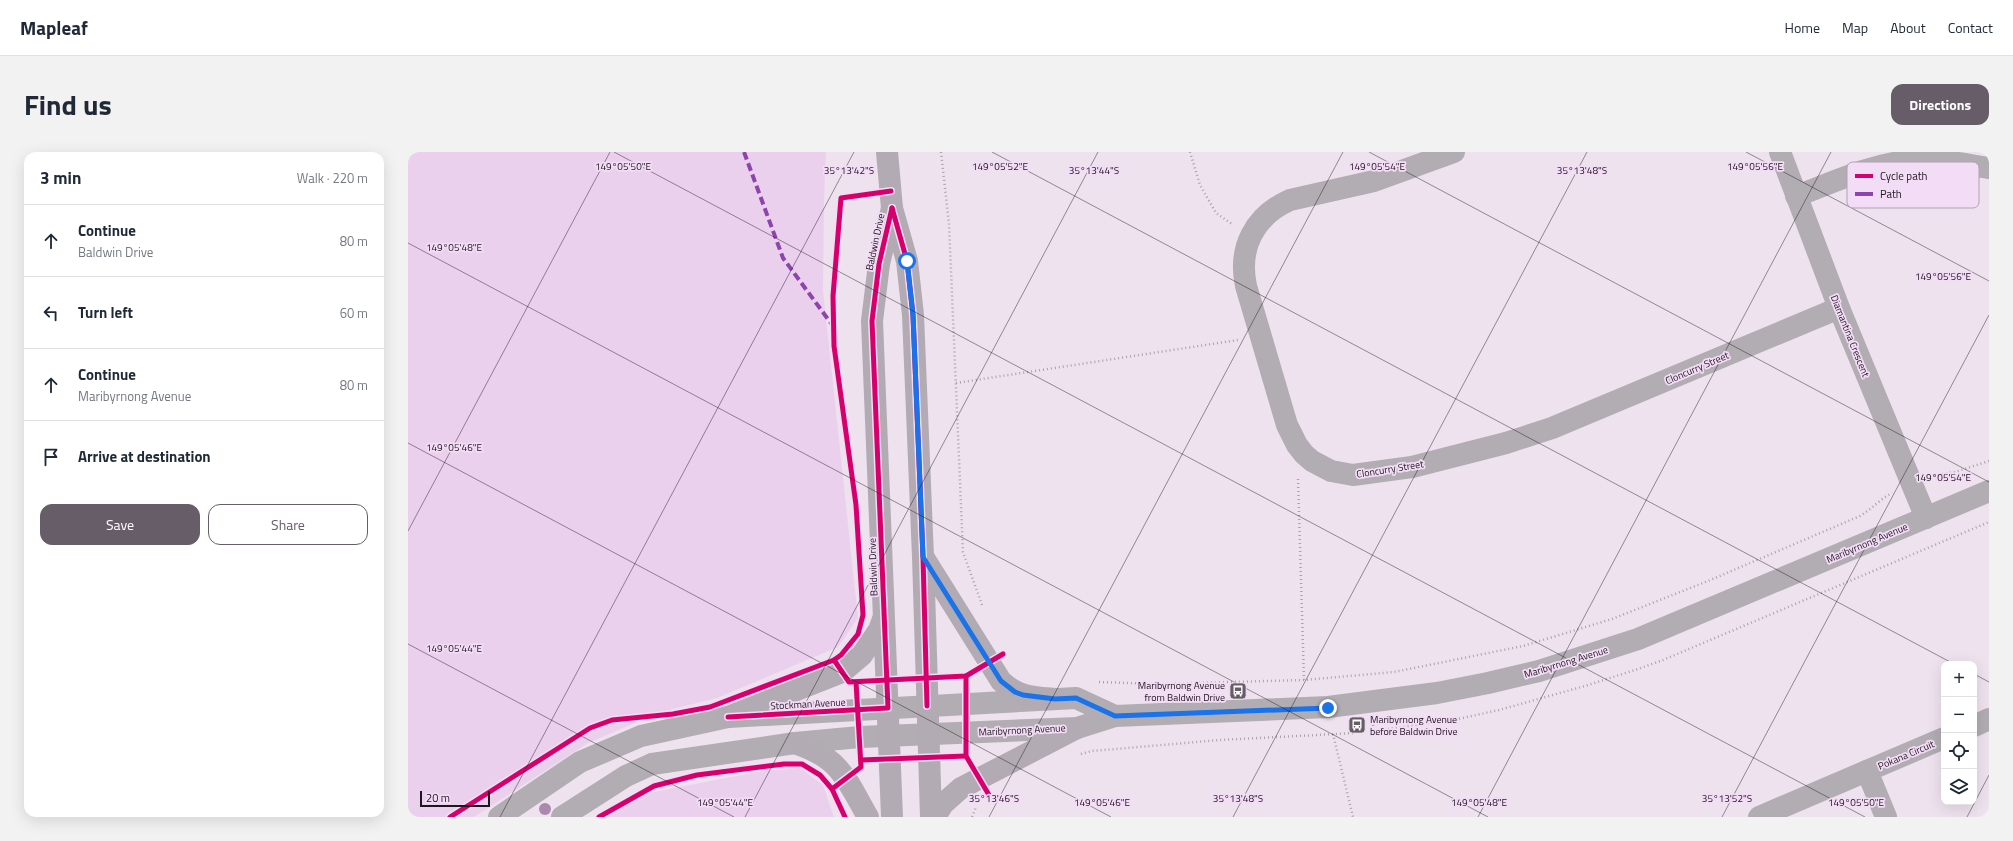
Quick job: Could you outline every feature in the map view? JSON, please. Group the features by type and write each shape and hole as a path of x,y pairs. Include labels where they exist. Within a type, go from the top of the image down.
{"main road":[{"name":"Baldwin Drive","path":"887,152 892,208 901,234 911,288 923,557 931,817"},
{"name":"Baldwin Drive","path":"892,208 879,264 872,321 892,817"},
{"path":"923,557 1001,681 1015,692 1023,695 1055,699"},
{"path":"728,717 842,672 852,665 867,649 879,630 884,616"},
{"path":"935,817 943,804 961,788 1076,728"},
{"path":"795,743 822,754 834,764 845,777 868,817"}],"street":[{"name":"Cloncurry Street","path":"1454,152 1374,181 1290,200 1270,212 1261,220 1250,236 1244,251 1243,275 1287,425 1297,445 1307,456 1321,467 1331,471 1358,475 1412,467 1506,444 1598,410 1838,308"},
{"name":"Diamantina Crescent","path":"1780,152 1838,308 1926,518"},
{"path":"1900,162 1908,160 1948,162"},
{"path":"1979,167 1989,168"},
{"path":"1796,196 1847,178"},
{"name":"Maribyrnong Avenue","path":"889,736 1076,728 1115,716 1328,708 1437,694 1488,683 1539,671 1638,639 1989,491"},
{"name":"Maribyrnong Avenue","path":"927,706 1076,698 1115,716"},
{"name":"Stockman Avenue","path":"499,817 580,762 641,736 728,717 927,706"},
{"path":"1977,725 1989,719"},
{"path":"562,817 626,776 652,764 795,743 889,736"},
{"name":"Pokana Circuit","path":"1759,817 1941,739"},
{"name":"Pokana Circuit","path":"1867,771 1886,817"}],"path":[{"path":"941,152 949,224 963,552 983,608"},
{"path":"1190,152 1200,185 1216,212 1250,236"},
{"path":"956,383 1261,336"},
{"path":"1304,680 1298,481 1301,467 1307,456"},
{"path":"1936,475 1955,472 1989,461"},
{"path":"1094,682 1156,684 1304,680 1394,672 1523,646 1612,619 1708,581 1860,516 1871,509 1882,498 1891,494"},
{"path":"1332,730 1337,759 1353,817"}],"shaded area":[{"path":"408,152 826,152 823,290 858,618 838,647 717,698 661,712 588,743 474,817 408,817"},
{"path":"800,768 823,785 834,817 605,817 638,795 762,771"}],"marked path":[{"path":"744,152 783,258 833,326"}],"cycle path":[{"path":"450,817 590,728 612,720 673,714 710,707 834,660 841,655 858,634 863,615 856,505 834,346 833,296 841,198 891,191"},
{"path":"892,208 907,261 913,315 923,557 927,706"},
{"path":"728,717 888,708 872,321 879,264 892,208"},
{"path":"834,660 849,682 966,676 1003,654"},
{"path":"966,676 966,756 989,795"},
{"path":"832,789 861,767 856,682"},
{"path":"861,760 966,756"},
{"path":"599,817 654,786 697,775 784,764 802,764 820,775 832,789 845,817"}],"place":[{"name":"Maribyrnong Avenue from Baldwin Drive","path":"1238,691"},
{"name":"Maribyrnong Avenue before Baldwin Drive","path":"1357,725"}],"route":[{"path":"907,261 913,315 923,557 1001,681 1007,687 1023,695 1055,699 1076,698 1115,716 1328,708"}]}
